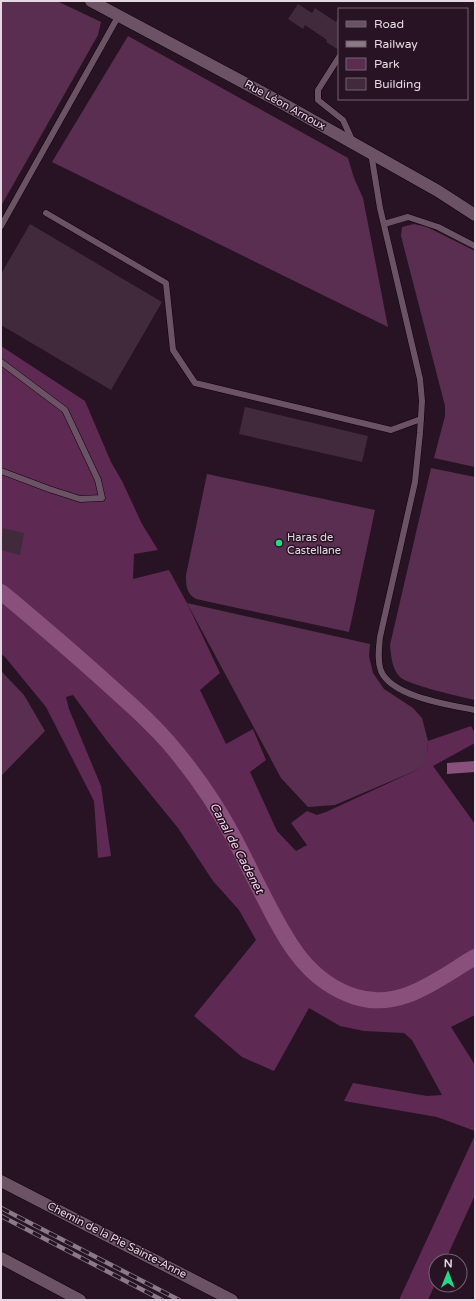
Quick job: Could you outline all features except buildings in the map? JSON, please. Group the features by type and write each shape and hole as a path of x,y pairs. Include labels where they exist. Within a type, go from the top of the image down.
{"street":[{"name":"Rue Léon Arnoux","path":"96,2 119,16 372,153 438,191 475,215"},
{"name":"Chemin de la Pie Sainte-Anne","path":"1,1181 232,1300"},
{"path":"1,1258 80,1300"}],"lane":[{"path":"1,226 119,16"},
{"path":"338,59 318,90 318,100 343,120 354,144"},
{"path":"372,153 384,224 420,379 422,401 415,482 380,637 379,661 381,670 387,680 398,688 423,698 475,710"},
{"path":"46,213 166,283 173,350 195,383 391,430 421,420"},
{"path":"384,224 408,217 438,227 475,246"},
{"path":"1,362 65,410 98,480 102,498 80,499 1,471"}],"green space":[{"path":"1,1 57,1 101,22 98,35 1,206"},
{"path":"128,36 348,158 354,178 363,198 388,327 52,162"},
{"path":"414,224 427,227 475,251 475,467 434,458 445,416 445,406 401,236 402,227"},
{"path":"431,468 475,477 475,700 413,684 405,680 397,674 391,658 390,645"},
{"path":"207,474 375,510 349,632 196,599 190,594 188,591 186,575"},
{"path":"187,603 370,644 369,656 373,673 384,689 413,708 422,718 428,741 427,754 424,764 417,770 335,805 308,807 281,778"},
{"path":"1,671 24,695 45,731 1,776"}],"shaded area":[{"path":"1,346 85,401 111,462 122,481 142,524 158,550 134,554 133,579 169,570 187,603 220,673 200,690 226,744 253,729 266,760 250,772 277,831 296,851 307,845 291,823 307,811 317,815 326,812 417,770 423,764 426,757 428,741 471,726 475,733 475,743 433,766 475,824 475,1015 451,1027 475,1065 475,1131 437,1117 344,1101 353,1083 427,1096 442,1095 412,1040 404,1033 364,1031 340,1026 309,1008 274,1071 242,1057 194,1016 256,940 239,910 213,881 178,828 107,741 73,695 66,697 69,709 101,786 111,856 98,858 94,801 46,707 1,654"},
{"path":"475,761 475,772 447,774 447,763"},
{"path":"475,1135 475,1195 449,1253 428,1253 428,1293 431,1293 428,1300 399,1300"}],"waterway":[{"name":"Canal de Cadenet","path":"1,592 133,706 168,742 204,788 220,813 282,931 301,959 312,971 339,990 356,997 373,1000 389,1000 419,990 475,957"}],"railway":[{"path":"1,1208 179,1300"},
{"path":"1,1216 162,1300"}],"place":[{"name":"Haras de Castellane","path":"279,543"}]}
